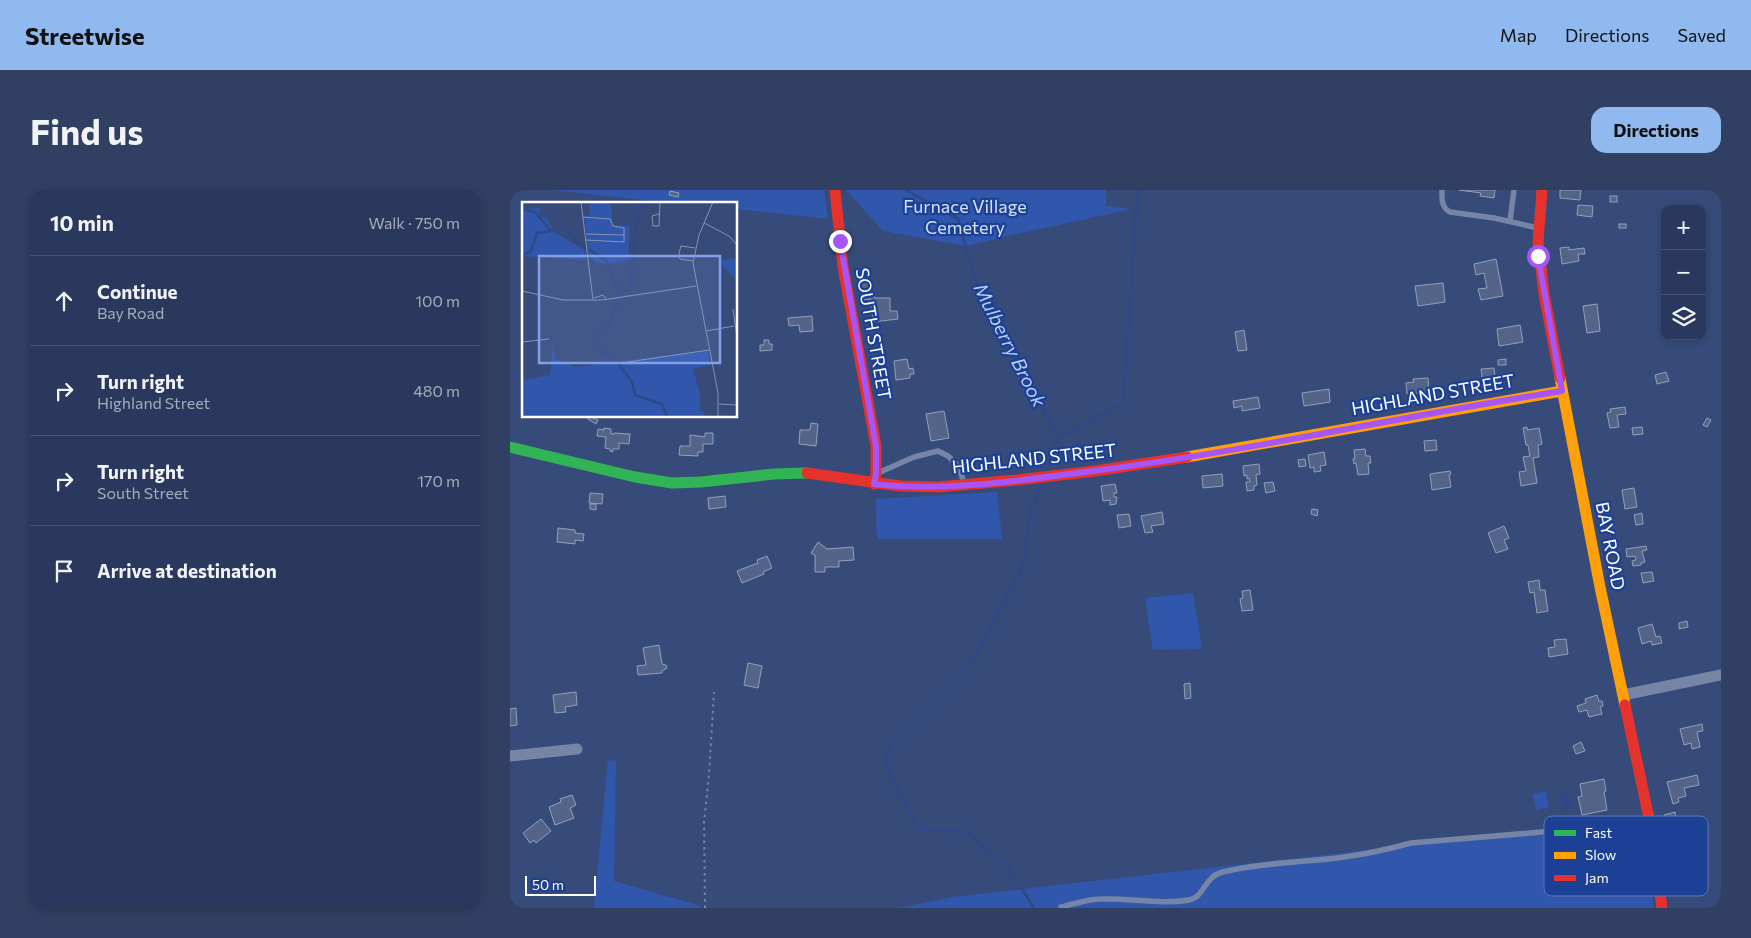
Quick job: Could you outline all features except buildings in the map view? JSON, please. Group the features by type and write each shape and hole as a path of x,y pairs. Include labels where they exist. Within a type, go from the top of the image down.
{"street":[{"name":"SOUTH STREET","path":"835,190 843,267 876,446 875,479"},
{"name":"BAY ROAD","path":"1542,190 1538,228 1540,268 1562,391 1649,816"},
{"name":"HIGHLAND STREET","path":"510,447 633,477 672,483 789,473 875,479 916,488 965,485 1113,469 1220,453 1440,411 1562,391"},
{"path":"1623,695 1721,675"},
{"path":"510,756 577,749"}],"lane":[{"path":"1442,190 1442,204 1450,212 1510,221 1538,228"},
{"path":"1510,221 1514,190"},
{"path":"875,479 914,457 938,451 948,456 959,467 965,485"},
{"path":"1061,907 1101,899 1172,902 1193,900 1211,877 1252,865 1343,858 1383,851 1411,843 1544,832"}],"path":[{"path":"705,908 704,822 714,692"}],"green space":[{"path":"551,190 824,190 828,219 738,209 738,202 664,202"},
{"name":"Furnace Village Cemetery","path":"846,190 1106,190 1106,206 1131,209 967,246 883,231"},
{"path":"997,492 1002,539 877,539 876,499"},
{"path":"1193,593 1202,649 1153,650 1145,598"},
{"path":"608,760 616,761 614,881 702,908 594,908"},
{"path":"1546,791 1549,807 1536,810 1533,794"},
{"path":"1544,830 1544,896 1652,896 1654,908 898,908 953,897"}],"shaded area":[{"path":"1569,793 1572,809 1564,810 1561,795"}],"waterway":[{"name":"Mulberry Brook","path":"906,190 958,219 978,288 1058,438 1048,468"},
{"path":"1058,438 1123,403 1138,190"},
{"name":"Mulberry Brook","path":"1034,908 1007,866 967,832 918,829 885,765 892,742 973,661 1023,566 1031,509 1042,484"}],"traffic: fast":[{"path":"510,447 635,477 672,483 807,473"}],"traffic: slow":[{"path":"1560,378 1600,587 1625,705"},
{"path":"1187,457 1562,391"}],"traffic: jam":[{"path":"835,190 843,267 876,446 874,484"},
{"path":"1542,190 1538,242 1544,294 1560,378"},
{"path":"807,473 900,486 938,487 1095,471 1187,457"},
{"path":"1625,705 1649,816"},
{"path":"1660,896 1662,908"}],"route":[{"path":"840,241 843,267 876,446 874,484 916,488 1041,478 1239,450 1328,431 1562,391 1538,256"}]}
